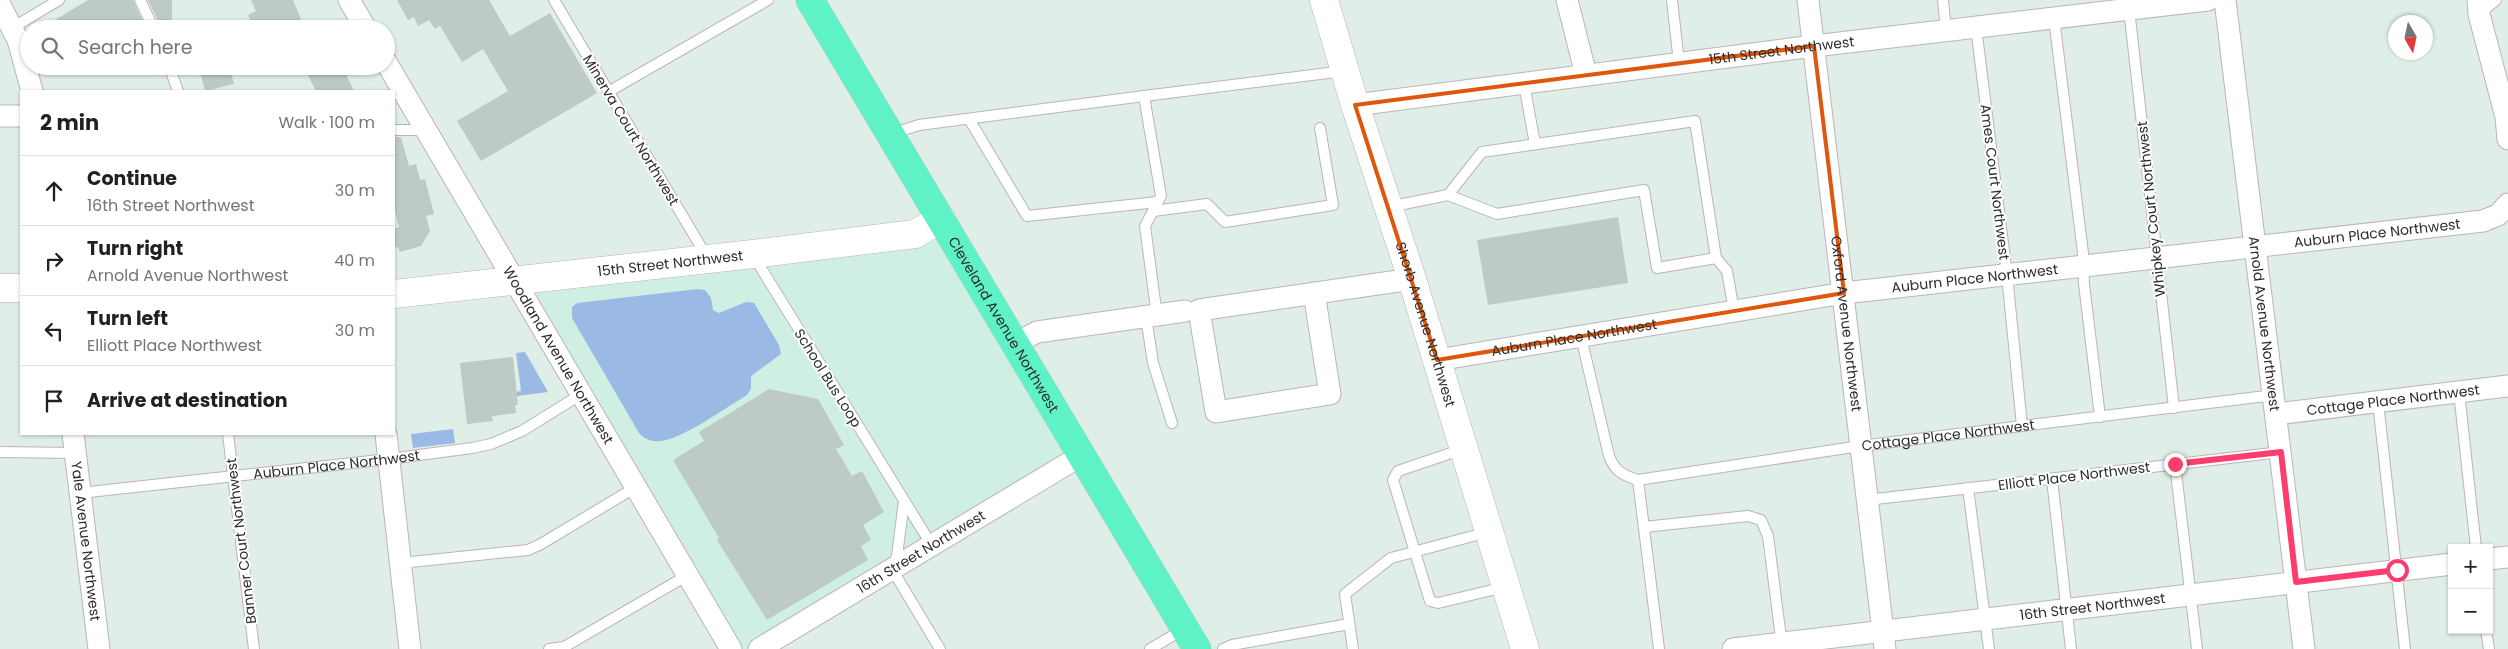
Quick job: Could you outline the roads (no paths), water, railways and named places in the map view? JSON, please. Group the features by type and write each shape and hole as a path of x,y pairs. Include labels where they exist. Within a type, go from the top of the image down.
{"main road":[{"name":"Cleveland Avenue Northwest","path":"810,0 1191,639"}],"street":[{"path":"349,0 361,20"},
{"name":"Shorb Avenue Northwest","path":"1324,0 1355,105 1412,279 1525,649"},
{"path":"1567,0 1586,75"},
{"name":"Oxford Avenue Northwest","path":"1808,0 1884,640"},
{"name":"15th Street Northwest","path":"1355,105 1814,46 2129,9 2160,3 2208,0"},
{"name":"Arnold Avenue Northwest","path":"2225,0 2304,649"},
{"path":"0,5 20,49"},
{"path":"2478,7 2507,116 2508,139"},
{"path":"28,75 32,90"},
{"name":"Woodland Avenue Northwest","path":"394,75 516,281 580,395 731,649"},
{"path":"0,116 20,116"},
{"name":"Auburn Place Northwest","path":"1437,360 1844,293 2483,221 2498,216 2508,204"},
{"name":"15th Street Northwest","path":"395,294 915,234 941,219"},
{"path":"1016,343 1037,332 1412,279"},
{"path":"0,288 20,288"},
{"path":"1192,310 1216,412 1330,394 1314,293"},
{"name":"Cottage Place Northwest","path":"2275,404 2378,402 2508,386"},
{"path":"386,435 410,649"},
{"name":"Yale Avenue Northwest","path":"74,443 99,649"},
{"name":"16th Street Northwest","path":"759,649 1082,455"},
{"path":"2493,559 2508,557"},
{"name":"16th Street Northwest","path":"1733,649 1884,640 1986,619 2448,564"}],"lane":[{"path":"25,20 59,0"},
{"path":"140,0 150,20"},
{"name":"Minerva Court Northwest","path":"554,0 708,259"},
{"path":"608,92 768,0"},
{"path":"1672,0 1679,64"},
{"path":"1943,0 1946,30"},
{"path":"2478,7 2496,0"},
{"name":"Whipkey Court Northwest","path":"2129,9 2174,408"},
{"path":"2054,18 2100,417"},
{"path":"12,28 20,23"},
{"name":"Ames Court Northwest","path":"1976,27 2008,275 2022,426"},
{"path":"890,134 918,126 1345,71"},
{"path":"172,75 178,90"},
{"path":"1524,84 1535,144"},
{"path":"1144,96 1160,196 1145,226 1153,363 1172,423"},
{"path":"969,119 1027,216 1207,204 1225,222 1333,205 1320,128"},
{"path":"1448,195 1482,152 1695,121 1716,258 1727,271 1734,311"},
{"path":"395,130 427,130"},
{"path":"1388,207 1448,195 1497,214 1644,190 1657,268 1716,258"},
{"name":"School Bus Loop","path":"753,254 931,544"},
{"name":"Cottage Place Northwest","path":"1581,337 1608,456 1614,468 1624,476 1638,480 1860,446 2022,426 2174,408 2275,404"},
{"path":"2458,392 2476,544"},
{"name":"Auburn Place Northwest","path":"80,493 389,460 491,444 522,430 580,395"},
{"path":"2378,402 2405,649"},
{"name":"Banner Court Northwest","path":"228,435 254,649"},
{"path":"0,452 74,443"},
{"path":"1464,448 1398,471 1393,480 1430,601 1438,603 1506,587"},
{"name":"Elliott Place Northwest","path":"1867,500 2281,452"},
{"path":"2175,464 2198,649"},
{"path":"2052,479 2072,649"},
{"path":"1638,480 1659,649"},
{"path":"401,563 528,550 636,487"},
{"path":"1968,488 1989,649"},
{"path":"904,501 896,556 892,569 940,649"},
{"path":"1644,527 1748,516 1761,520 1768,536 1782,646"},
{"path":"1353,649 1345,594 1391,558 1489,532"},
{"path":"549,649 564,648 688,575"},
{"path":"1223,649 1232,645 1350,624"},
{"path":"2486,634 2488,649"},
{"path":"1150,649 1191,639"}]}
